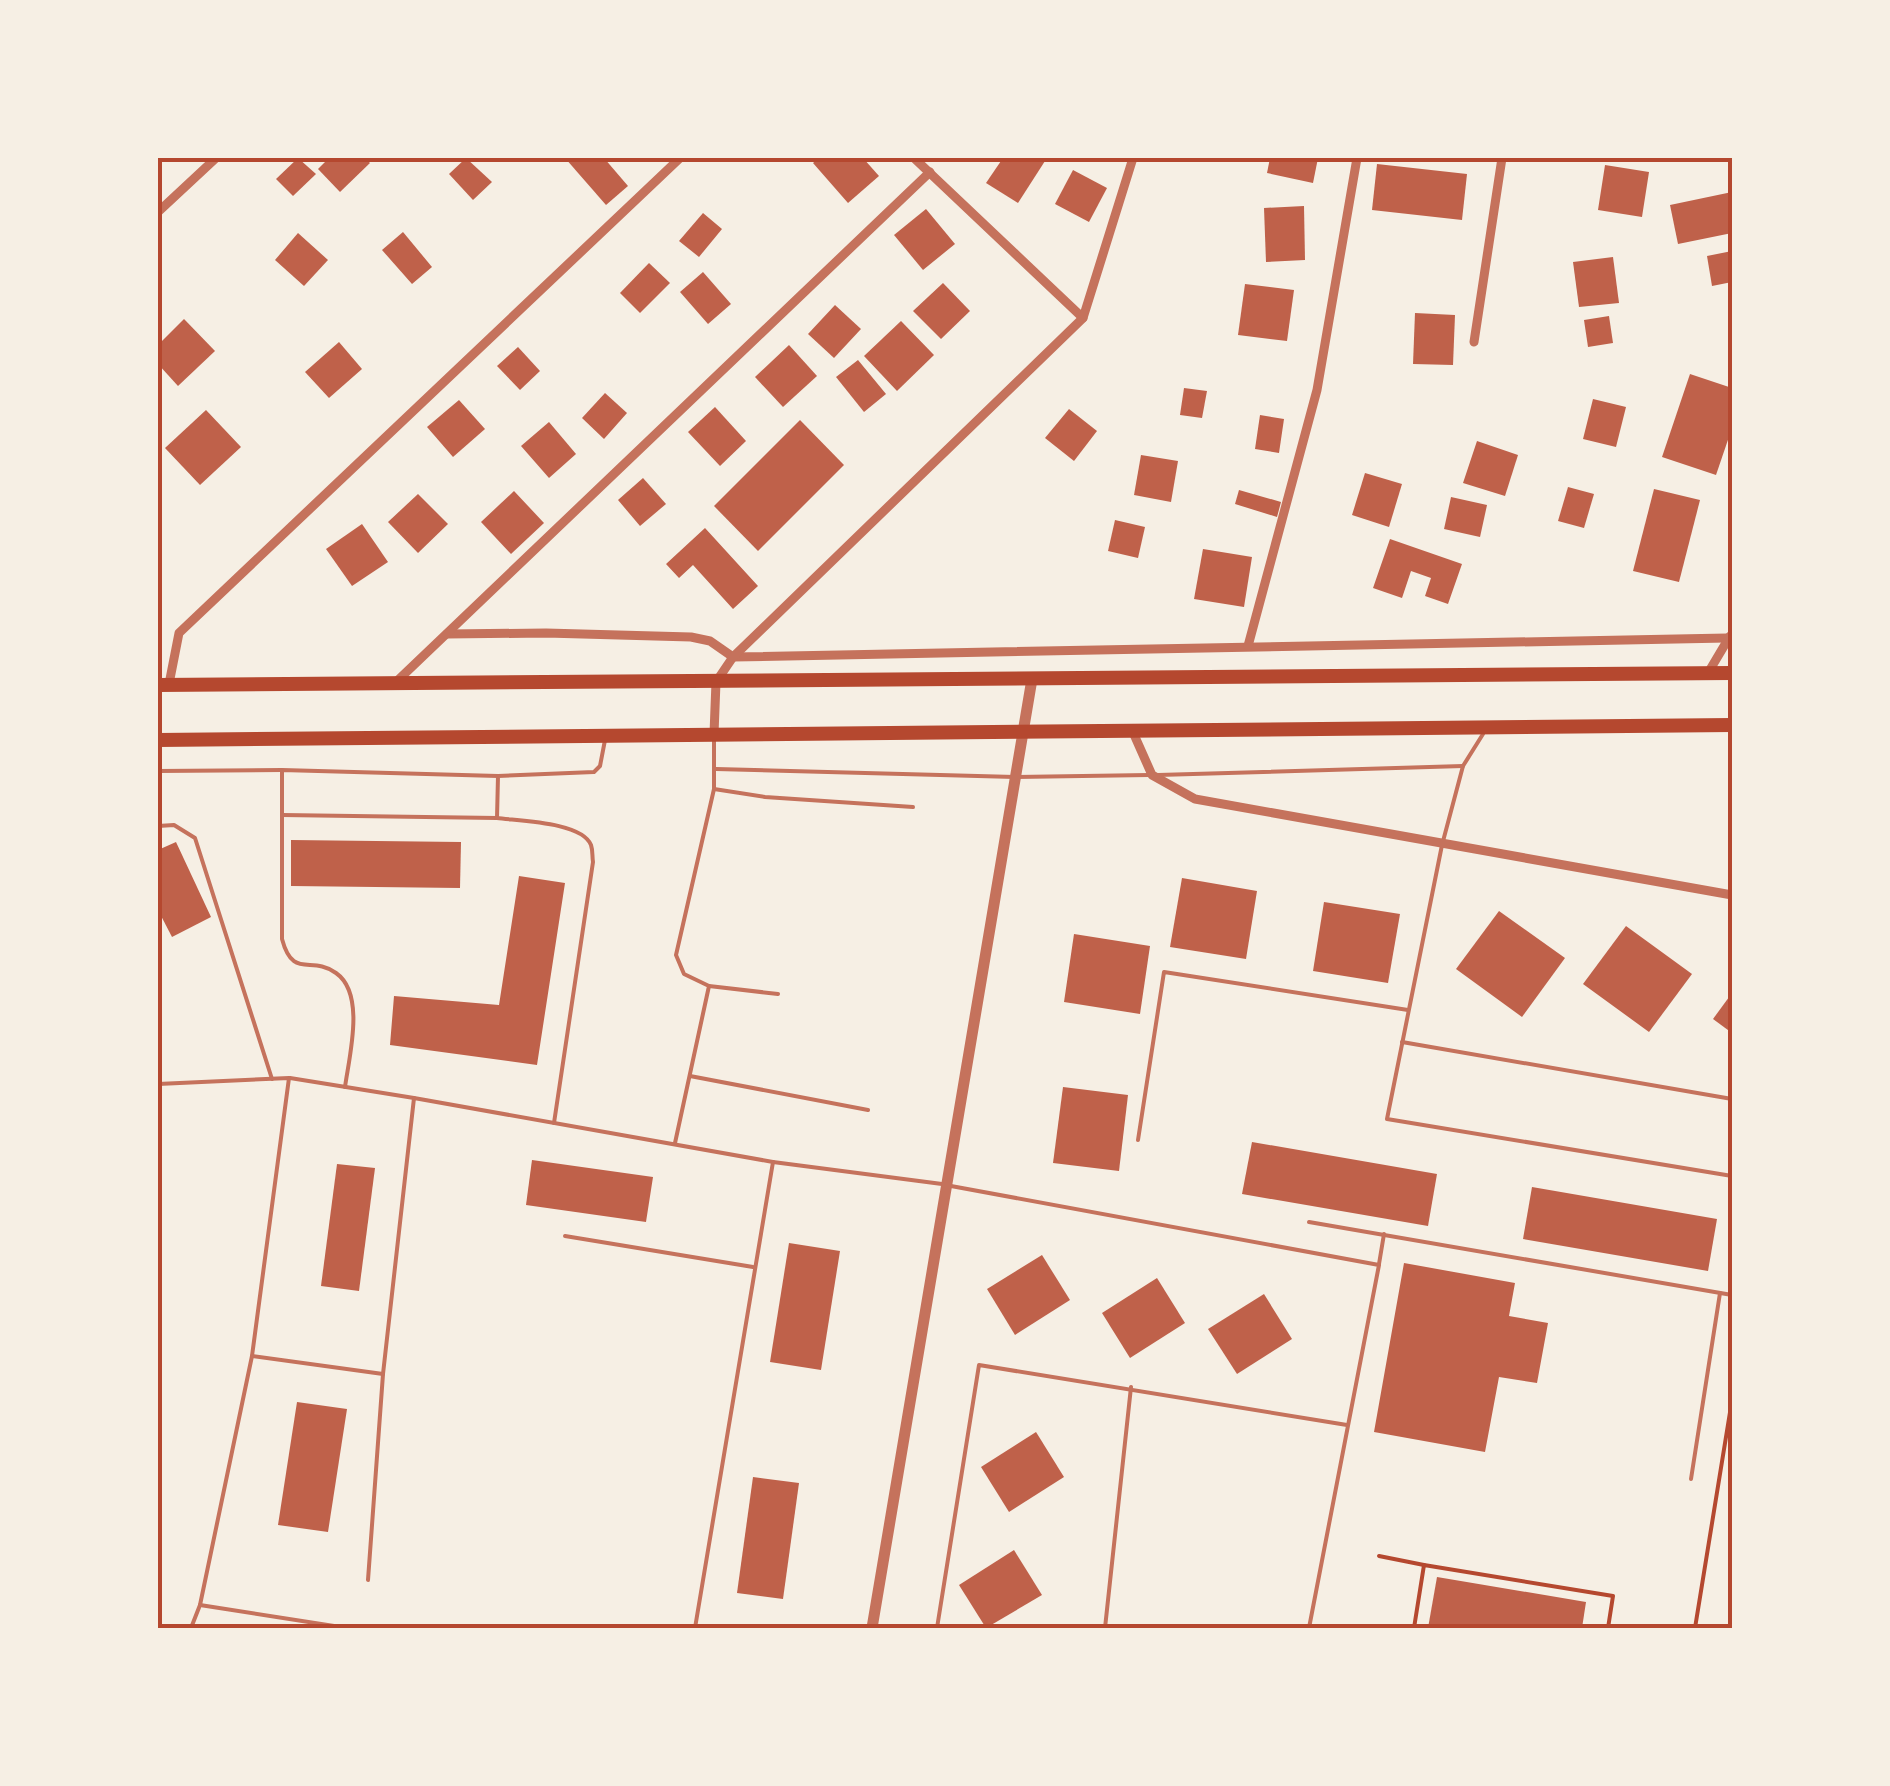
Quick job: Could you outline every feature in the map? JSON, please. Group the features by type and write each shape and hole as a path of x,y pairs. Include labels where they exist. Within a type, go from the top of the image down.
{"main road":[{"path":"163,685 1732,673"},
{"path":"158,740 1732,724"}],"street":[{"path":"158,212 216,158"},
{"path":"163,685 179,633 680,158"},
{"path":"914,158 1084,318"},
{"path":"714,734 716,682 732,656 1084,318 1133,158"},
{"path":"1248,646 1316,390 1357,158"},
{"path":"1474,342 1502,158"},
{"path":"396,682 930,172"},
{"path":"447,634 546,632 691,638 710,640 732,656 1730,636"},
{"path":"1708,673 1730,636"},
{"path":"872,1628 1032,679"},
{"path":"1132,730 1152,776 1196,799 1732,895"}],"lane":[{"path":"1488,727 1463,766 1442,845 1386,1119 1732,1176"},
{"path":"714,734 714,789 676,955 684,974 708,986 778,994"},
{"path":"158,771 498,776 594,772 600,766 606,735"},
{"path":"716,768 1015,777 1463,766"},
{"path":"282,770 282,939 287,956 296,964 336,973 347,987 354,1009 345,1087"},
{"path":"497,818 498,776"},
{"path":"714,789 766,798 914,807"},
{"path":"280,815 497,818 569,828 582,834 591,846 593,862 554,1123"},
{"path":"158,826 174,825 194,838 272,1078"},
{"path":"1138,1140 1164,972 1408,1010"},
{"path":"675,1144 708,986"},
{"path":"1402,1042 1732,1098"},
{"path":"690,1076 868,1110"},
{"path":"158,1084 289,1078 774,1162 946,1185 1379,1265"},
{"path":"191,1628 200,1605 252,1356 289,1078"},
{"path":"368,1580 383,1374 414,1098"},
{"path":"695,1628 774,1162"},
{"path":"1309,1222 1732,1295"},
{"path":"1310,1628 1384,1234"},
{"path":"565,1236 754,1266"},
{"path":"1691,1479 1720,1292"},
{"path":"252,1356 383,1374"},
{"path":"938,1628 979,1365 1347,1425"},
{"path":"1104,1628 1131,1388"},
{"path":"200,1605 347,1628"}],"path":[{"path":"1694,1628 1732,1400"},
{"path":"1378,1556 1614,1596 1608,1628"},
{"path":"1414,1628 1424,1565"}],"building":[{"path":"298,158 316,174 293,196 276,179"},
{"path":"329,158 365,158 370,163 340,192 318,169"},
{"path":"466,158 492,182 473,200 449,174"},
{"path":"565,158 604,158 628,186 606,205"},
{"path":"819,158 863,158 879,176 848,203 813,163"},
{"path":"1003,158 1045,161 1018,203 986,183"},
{"path":"1270,158 1318,158 1313,183 1267,173"},
{"path":"1377,164 1467,174 1462,220 1372,210"},
{"path":"1605,165 1649,172 1642,217 1598,210"},
{"path":"1073,170 1107,188 1089,222 1055,204"},
{"path":"1732,192 1732,233 1678,244 1670,205"},
{"path":"1304,206 1305,260 1266,262 1264,208"},
{"path":"926,209 955,244 923,270 894,235"},
{"path":"703,213 722,229 699,257 679,241"},
{"path":"403,232 432,267 412,284 382,250"},
{"path":"298,233 328,260 304,286 275,260"},
{"path":"1732,251 1732,282 1712,286 1707,256"},
{"path":"1613,257 1619,303 1579,307 1573,262"},
{"path":"649,263 670,283 640,313 620,293"},
{"path":"703,272 731,304 708,324 680,292"},
{"path":"943,283 970,311 941,339 913,311"},
{"path":"1245,284 1294,290 1287,341 1238,335"},
{"path":"835,305 861,329 834,358 808,334"},
{"path":"1415,313 1455,315 1453,365 1413,364"},
{"path":"1609,316 1613,343 1588,347 1584,320"},
{"path":"184,319 215,351 178,386 158,364 158,345"},
{"path":"901,321 934,355 897,391 864,356"},
{"path":"339,342 362,369 329,398 305,372"},
{"path":"789,345 817,376 783,407 755,377"},
{"path":"518,347 540,371 520,390 497,366"},
{"path":"858,360 886,394 864,412 836,377"},
{"path":"1690,374 1732,388 1732,428 1716,475 1662,457"},
{"path":"1184,388 1207,391 1202,418 1180,415"},
{"path":"605,393 627,413 604,439 582,418"},
{"path":"1593,399 1626,407 1616,447 1583,439"},
{"path":"459,400 485,429 453,457 427,427"},
{"path":"715,407 746,441 720,466 688,432"},
{"path":"1069,409 1097,431 1074,461 1045,438"},
{"path":"206,410 241,447 200,485 165,448"},
{"path":"1260,415 1284,419 1279,453 1255,449"},
{"path":"800,420 844,465 758,551 714,506"},
{"path":"549,422 576,454 549,478 521,446"},
{"path":"1477,441 1518,455 1505,496 1463,483"},
{"path":"1141,455 1178,461 1171,502 1134,495"},
{"path":"1365,473 1402,484 1389,527 1352,515"},
{"path":"643,478 666,504 640,526 618,500"},
{"path":"1568,487 1594,494 1584,528 1558,521"},
{"path":"1654,489 1700,500 1679,582 1633,571"},
{"path":"1239,490 1281,502 1277,517 1235,504"},
{"path":"514,491 544,523 511,554 481,522"},
{"path":"418,494 448,524 418,553 388,522"},
{"path":"1451,497 1487,505 1480,537 1444,529"},
{"path":"1115,520 1145,527 1138,558 1108,551"},
{"path":"362,524 388,562 352,586 326,549"},
{"path":"705,528 758,586 733,609 693,565 679,578 666,564"},
{"path":"1390,539 1462,564 1448,604 1425,596 1431,578 1411,571 1402,598 1373,588"},
{"path":"1203,549 1252,557 1244,607 1194,599"},
{"path":"291,840 461,842 460,888 291,886"},
{"path":"176,842 211,917 172,937 158,910 158,850"},
{"path":"519,876 565,883 537,1065 390,1045 394,996 499,1005"},
{"path":"1182,878 1257,891 1246,959 1170,947"},
{"path":"1324,902 1400,914 1388,983 1313,971"},
{"path":"1499,911 1565,958 1522,1017 1456,969"},
{"path":"1626,926 1692,974 1649,1032 1583,984"},
{"path":"1074,934 1150,946 1140,1014 1064,1002"},
{"path":"1732,993 1732,1033 1713,1019"},
{"path":"1063,1087 1128,1095 1119,1171 1053,1163"},
{"path":"1252,1142 1437,1174 1428,1226 1242,1194"},
{"path":"532,1160 653,1177 646,1222 526,1205"},
{"path":"337,1164 375,1168 359,1291 321,1286"},
{"path":"1532,1187 1717,1219 1708,1271 1523,1239"},
{"path":"789,1243 840,1251 821,1370 770,1362"},
{"path":"1042,1255 1070,1300 1015,1335 987,1289"},
{"path":"1404,1263 1515,1283 1509,1316 1548,1323 1537,1383 1499,1377 1485,1452 1374,1432"},
{"path":"1157,1278 1185,1323 1130,1358 1102,1313"},
{"path":"1264,1294 1292,1339 1237,1374 1208,1329"},
{"path":"297,1402 347,1409 328,1532 278,1525"},
{"path":"1036,1432 1064,1477 1009,1512 981,1467"},
{"path":"753,1477 799,1483 783,1599 737,1593"},
{"path":"1014,1550 1042,1595 986,1628 959,1585"},
{"path":"1437,1577 1586,1602 1582,1628 1428,1628"}]}
